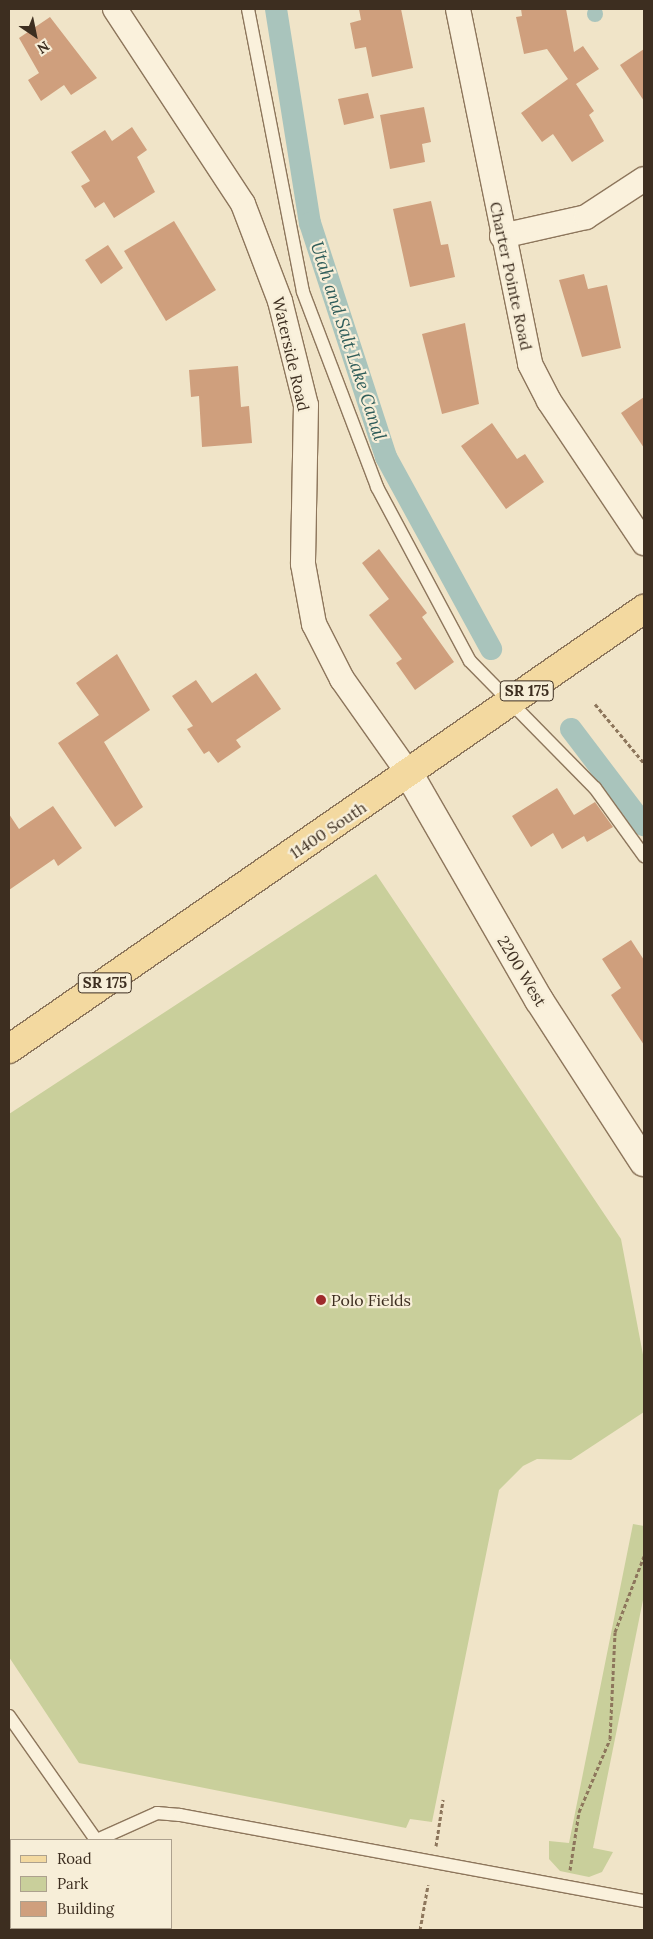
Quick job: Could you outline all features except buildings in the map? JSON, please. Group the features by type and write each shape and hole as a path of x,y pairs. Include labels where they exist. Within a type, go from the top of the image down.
{"main road":[{"name":"11400 South","path":"9,1049 409,774 644,608"}],"street":[{"name":"Waterside Road","path":"115,9 243,204 280,301 306,405 303,564 314,624 342,679 409,774"},
{"name":"Charter Pointe Road","path":"458,9 524,344 538,382 644,542"},
{"path":"502,236 586,217 644,179"},
{"name":"2200 West","path":"409,774 524,975 644,1162"}],"lane":[{"path":"248,9 303,292 377,487 470,661 594,788 644,856"},
{"path":"9,1716 96,1839"},
{"path":"99,1839 157,1813 180,1815 644,1901"}],"path":[{"path":"594,704 644,763"},
{"path":"569,1873 579,1812 610,1739 615,1632 644,1556"},
{"path":"435,1849 443,1800"},
{"path":"420,1930 428,1885"}],"green space":[{"name":"Polo Fields","path":"376,874 621,1239 644,1360 644,1412 571,1460 537,1459 523,1466 499,1490 432,1822 410,1819 406,1828 79,1763 9,1657 9,1114"},
{"path":"633,1524 644,1526 644,1595 593,1848 613,1852 602,1872 589,1877 560,1871 549,1859 549,1841 569,1843"}],"water":[{"path":"595,6 603,14 595,22 587,14"}],"waterway":[{"name":"Utah and Salt Lake Canal","path":"276,9 310,223 386,457 491,649"},
{"name":"Utah and Salt Lake Canal","path":"571,729 644,825"}],"place":[{"name":"Polo Fields","path":"321,1300"}]}
